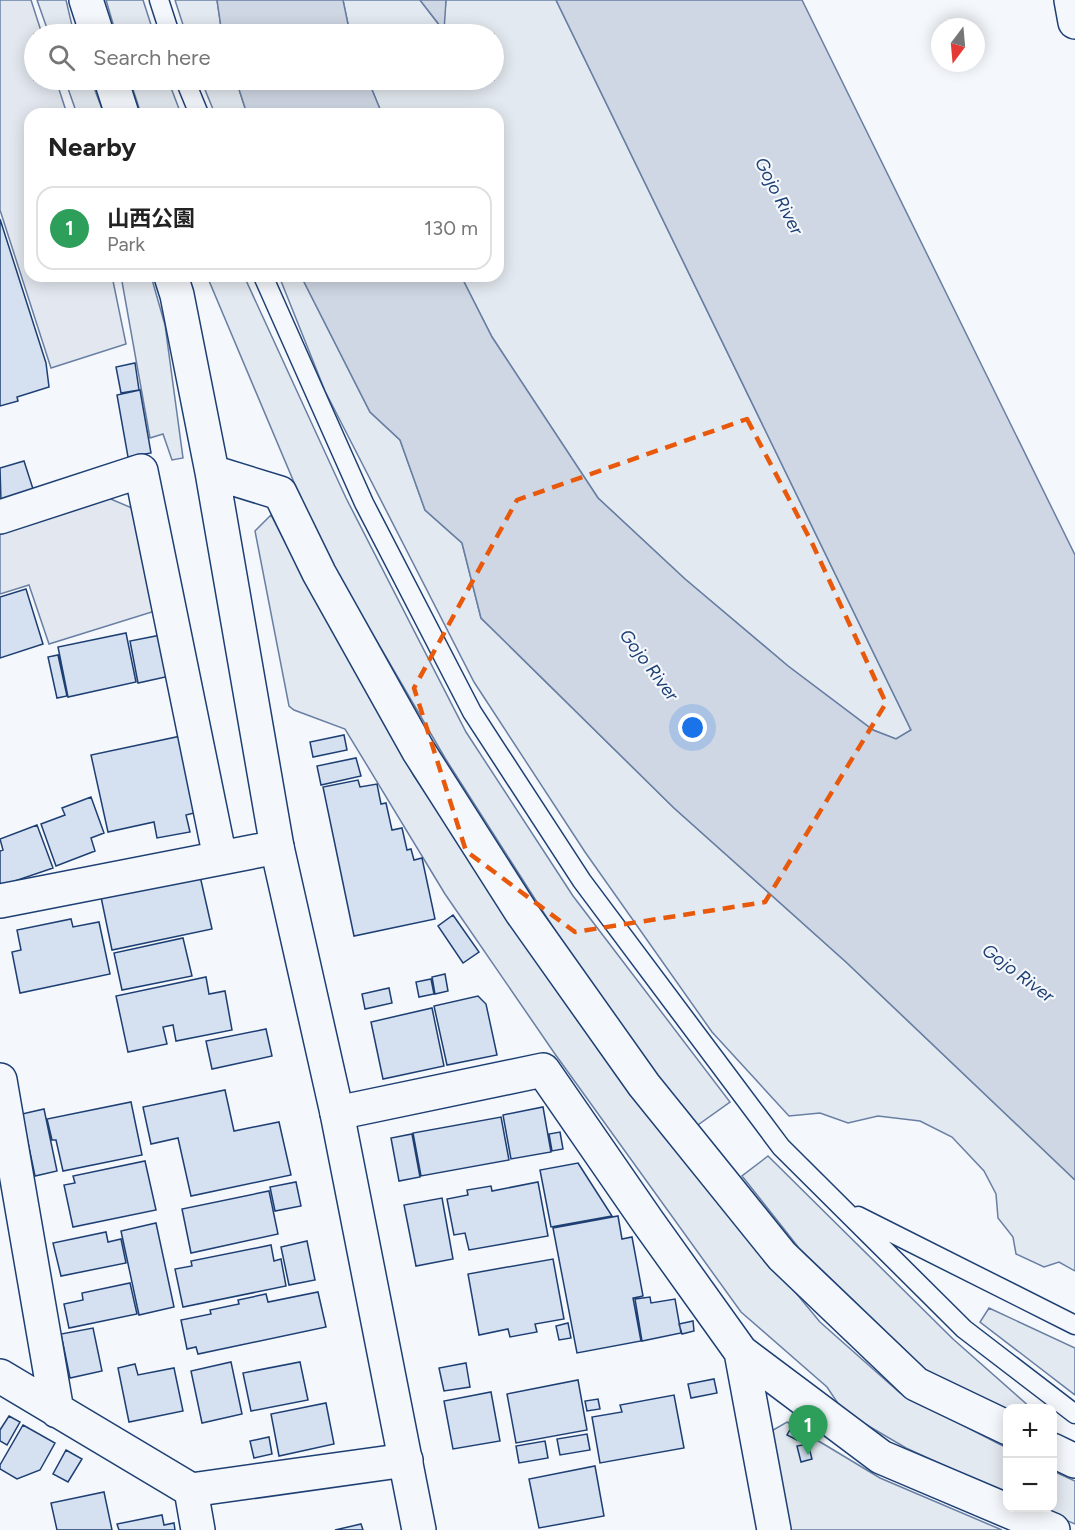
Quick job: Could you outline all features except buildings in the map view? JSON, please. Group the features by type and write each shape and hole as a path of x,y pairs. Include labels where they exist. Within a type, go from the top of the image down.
{"street":[{"path":"86,0 94,24"},
{"path":"1071,0 1075,22"},
{"path":"114,90 120,108"},
{"path":"173,282 212,472 277,847 337,1113 419,1530"},
{"path":"0,517 141,471 220,858"},
{"path":"212,472 280,493 320,573 418,750 522,913 644,1085 782,1256 916,1384 1003,1426"},
{"path":"0,901 277,847"},
{"path":"337,1113 543,1070 741,1352 882,1457 1053,1530"},
{"path":"0,1080 57,1411"},
{"path":"741,1352 774,1530"},
{"path":"0,1376 190,1490 406,1460"},
{"path":"1057,1452 1075,1461"},
{"path":"190,1490 198,1530"}],"lane":[{"path":"159,0 167,24"},
{"path":"189,90 197,108"},
{"path":"266,282 364,503 472,712 582,881 781,1148 964,1329 1075,1414"},
{"path":"843,1209 1075,1325"}],"highlighted area":[{"path":"747,419 812,543 886,703 765,902 575,932 466,851 414,688 517,500"}],"shaded area":[{"path":"0,0 31,0 39,24 24,24 24,90 59,90 65,108 24,108 24,282 113,282 126,344 51,368 0,210"},
{"path":"37,0 66,0 72,24 45,24"},
{"path":"106,0 143,0 151,24 113,24"},
{"path":"175,0 217,0 221,24 183,24"},
{"path":"343,0 420,0 438,24 348,24"},
{"path":"446,0 556,0 911,730 896,739 873,730 788,666 685,579 598,498 492,337 464,282 504,282 504,108 380,108 372,90 504,90 504,24 444,24"},
{"path":"69,90 95,90 102,108 75,108"},
{"path":"133,90 172,90 179,108 139,108"},
{"path":"205,90 239,90 245,108 213,108"},
{"path":"122,282 153,282 165,325 183,458 172,460 163,434 150,438"},
{"path":"210,282 247,282 346,498 466,732 573,896 730,1102 695,1127 593,990 445,758 320,544"},
{"path":"281,282 304,282 370,412 400,440 425,510 462,543 481,618 674,808 846,962 1075,1180 1075,1271 1059,1262 1044,1267 1016,1254 1013,1237 998,1218 996,1194 984,1171 952,1137 920,1121 878,1116 848,1123 820,1113 789,1116 712,1032 585,852 474,682 325,391"},
{"path":"106,497 132,508 155,611 49,644 29,585 0,594 0,530"},
{"path":"271,515 313,596 414,776 578,1021 698,1175 820,1322 900,1393 1003,1446 1003,1492 906,1448 843,1411 827,1387 741,1312 555,1054 445,894 345,729 294,710 289,706 255,531"},
{"path":"768,1156 953,1339 1026,1404 1003,1404 1003,1407 927,1371 799,1248 742,1176"},
{"path":"989,1308 1075,1348 1075,1395 980,1322"},
{"path":"787,1422 880,1478 1002,1530 787,1530 768,1433"},
{"path":"1057,1473 1075,1481 1075,1524 1046,1512 1057,1512"}],"water":[{"path":"217,0 343,0 348,24 221,24"},
{"path":"420,0 446,0 444,24 439,24"},
{"name":"Gojo River","path":"556,0 802,0 1075,555 1075,1180 846,962 674,808 481,618 462,543 425,510 400,440 370,412 304,282 464,282 492,337 598,498 685,579 788,666 873,730 896,739 911,730"},
{"path":"239,90 372,90 380,108 245,108"}],"place":[{"name":"山西公園","path":"808,1455"}]}
